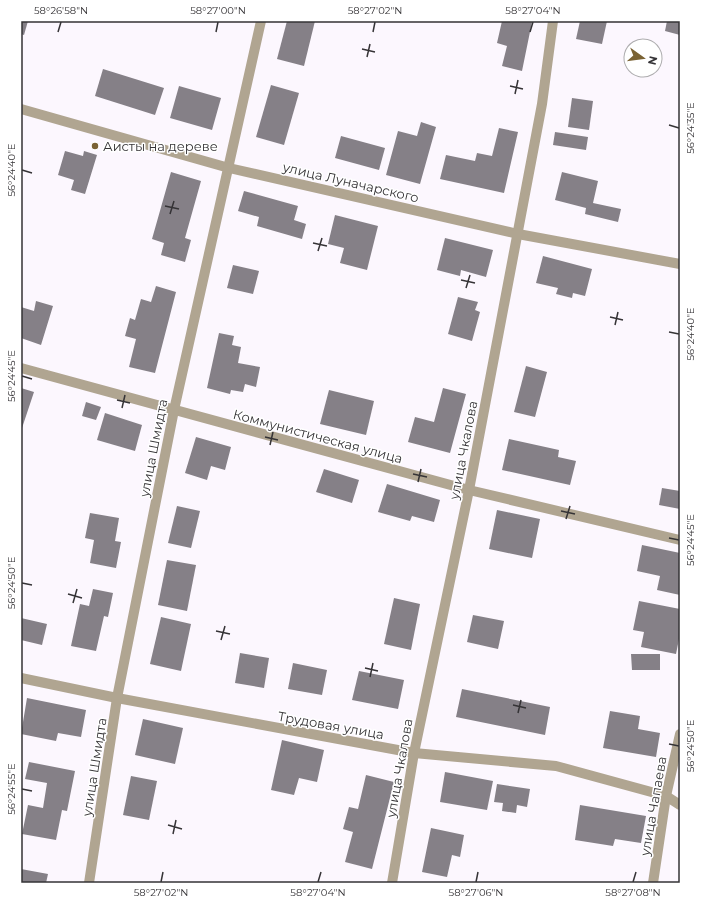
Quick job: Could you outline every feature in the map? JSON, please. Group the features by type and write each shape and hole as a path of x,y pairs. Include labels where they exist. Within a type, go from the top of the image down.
{"street":[{"name":"улица Шмидта","path":"88,880 117,698 174,410 261,21"},
{"name":"улица Чкалова","path":"392,883 414,753 468,490 518,234 542,104 553,21"},
{"name":"улица Луначарского","path":"21,110 229,168 518,234 680,264"},
{"name":"Коммунистическая улица","path":"21,368 468,490 680,540"},
{"name":"Трудовая улица","path":"21,678 117,698 414,753 556,766 666,796 680,805"},
{"name":"улица Чапаева","path":"653,883 666,796 680,734"}],"building":[{"path":"21,21 28,21 24,35 21,34"},
{"path":"287,21 315,21 304,66 277,59"},
{"path":"502,21 532,22 522,71 502,66 507,46 497,43"},
{"path":"580,21 607,21 602,44 576,39"},
{"path":"667,21 680,21 680,35 665,31"},
{"path":"103,69 164,88 155,115 95,96"},
{"path":"271,85 299,93 284,145 256,137"},
{"path":"179,86 221,98 212,130 170,118"},
{"path":"572,98 593,101 589,130 568,127"},
{"path":"421,122 436,127 420,184 386,175 398,131 417,136"},
{"path":"499,128 518,132 504,193 440,179 446,155 475,161 477,153 492,156"},
{"path":"555,132 588,137 586,150 553,145"},
{"path":"341,136 385,148 379,170 335,158"},
{"path":"65,151 83,156 84,151 97,155 85,194 71,190 74,180 58,175"},
{"path":"171,172 201,181 185,238 191,240 185,262 161,255 164,243 152,239"},
{"path":"562,172 598,181 593,203 621,209 618,222 585,214 586,208 555,200"},
{"path":"244,191 298,206 294,220 306,224 302,239 257,226 259,217 238,211"},
{"path":"335,215 378,226 367,270 340,263 344,248 328,244"},
{"path":"445,238 493,250 486,277 461,270 460,276 437,270"},
{"path":"543,256 592,269 585,296 573,293 572,298 556,294 558,288 536,283"},
{"path":"233,265 259,271 253,294 227,288"},
{"path":"156,286 176,292 155,373 129,367 136,339 125,336 130,318 135,320 141,299 151,302"},
{"path":"458,297 478,302 475,310 480,312 472,341 448,334"},
{"path":"36,301 53,306 41,345 21,338 21,307 34,311"},
{"path":"219,333 234,336 232,345 241,347 238,363 260,367 256,387 245,384 243,392 231,390 230,394 207,388"},
{"path":"526,366 547,372 535,417 514,412"},
{"path":"21,388 34,392 21,431"},
{"path":"443,388 466,394 450,453 408,442 415,417 434,422"},
{"path":"329,390 374,401 366,435 320,424"},
{"path":"86,402 101,407 96,420 82,416"},
{"path":"105,413 142,425 135,451 97,440"},
{"path":"196,437 231,447 225,470 211,466 207,480 185,473"},
{"path":"509,439 559,450 558,457 576,461 570,485 502,470"},
{"path":"324,469 359,480 352,503 316,492"},
{"path":"387,484 440,500 434,522 412,516 410,521 378,512"},
{"path":"662,488 680,491 680,509 659,505"},
{"path":"177,506 200,511 191,548 168,543"},
{"path":"497,510 540,519 532,558 489,549"},
{"path":"90,513 119,518 115,541 121,542 116,568 90,563 94,540 85,538"},
{"path":"642,545 680,553 680,595 657,590 660,576 637,571"},
{"path":"167,560 196,565 187,611 158,605"},
{"path":"93,589 113,593 108,617 104,616 96,651 71,646 80,604 89,606"},
{"path":"394,598 420,604 411,650 384,644"},
{"path":"639,601 680,609 680,634 676,654 641,647 644,632 633,630"},
{"path":"473,615 504,621 498,649 467,642"},
{"path":"161,617 191,624 181,671 150,664"},
{"path":"21,618 47,624 42,645 21,640"},
{"path":"240,653 269,658 264,688 235,683"},
{"path":"631,654 660,654 660,670 632,670"},
{"path":"293,663 327,670 322,695 288,689"},
{"path":"359,671 404,680 398,709 352,700"},
{"path":"462,689 550,707 545,735 456,717"},
{"path":"27,698 86,710 81,737 58,733 56,741 21,734"},
{"path":"610,711 640,716 638,729 660,733 656,757 603,748"},
{"path":"143,719 183,728 175,764 135,755"},
{"path":"282,740 324,750 317,782 299,778 294,795 271,790"},
{"path":"29,762 75,771 67,811 62,810 56,840 22,834 28,805 43,808 47,783 25,779"},
{"path":"445,772 493,781 487,810 440,802"},
{"path":"366,775 394,782 372,869 345,862 353,832 343,829 349,807 358,809"},
{"path":"131,776 157,781 149,820 123,815"},
{"path":"497,784 530,789 527,807 517,805 516,813 502,811 503,803 494,802"},
{"path":"580,805 646,816 641,843 615,839 613,846 575,840"},
{"path":"431,828 464,835 460,857 452,855 447,877 422,872"},
{"path":"21,869 48,874 46,883 21,883"}],"place":[{"name":"Аисты на дереве","path":"95,146"}]}
